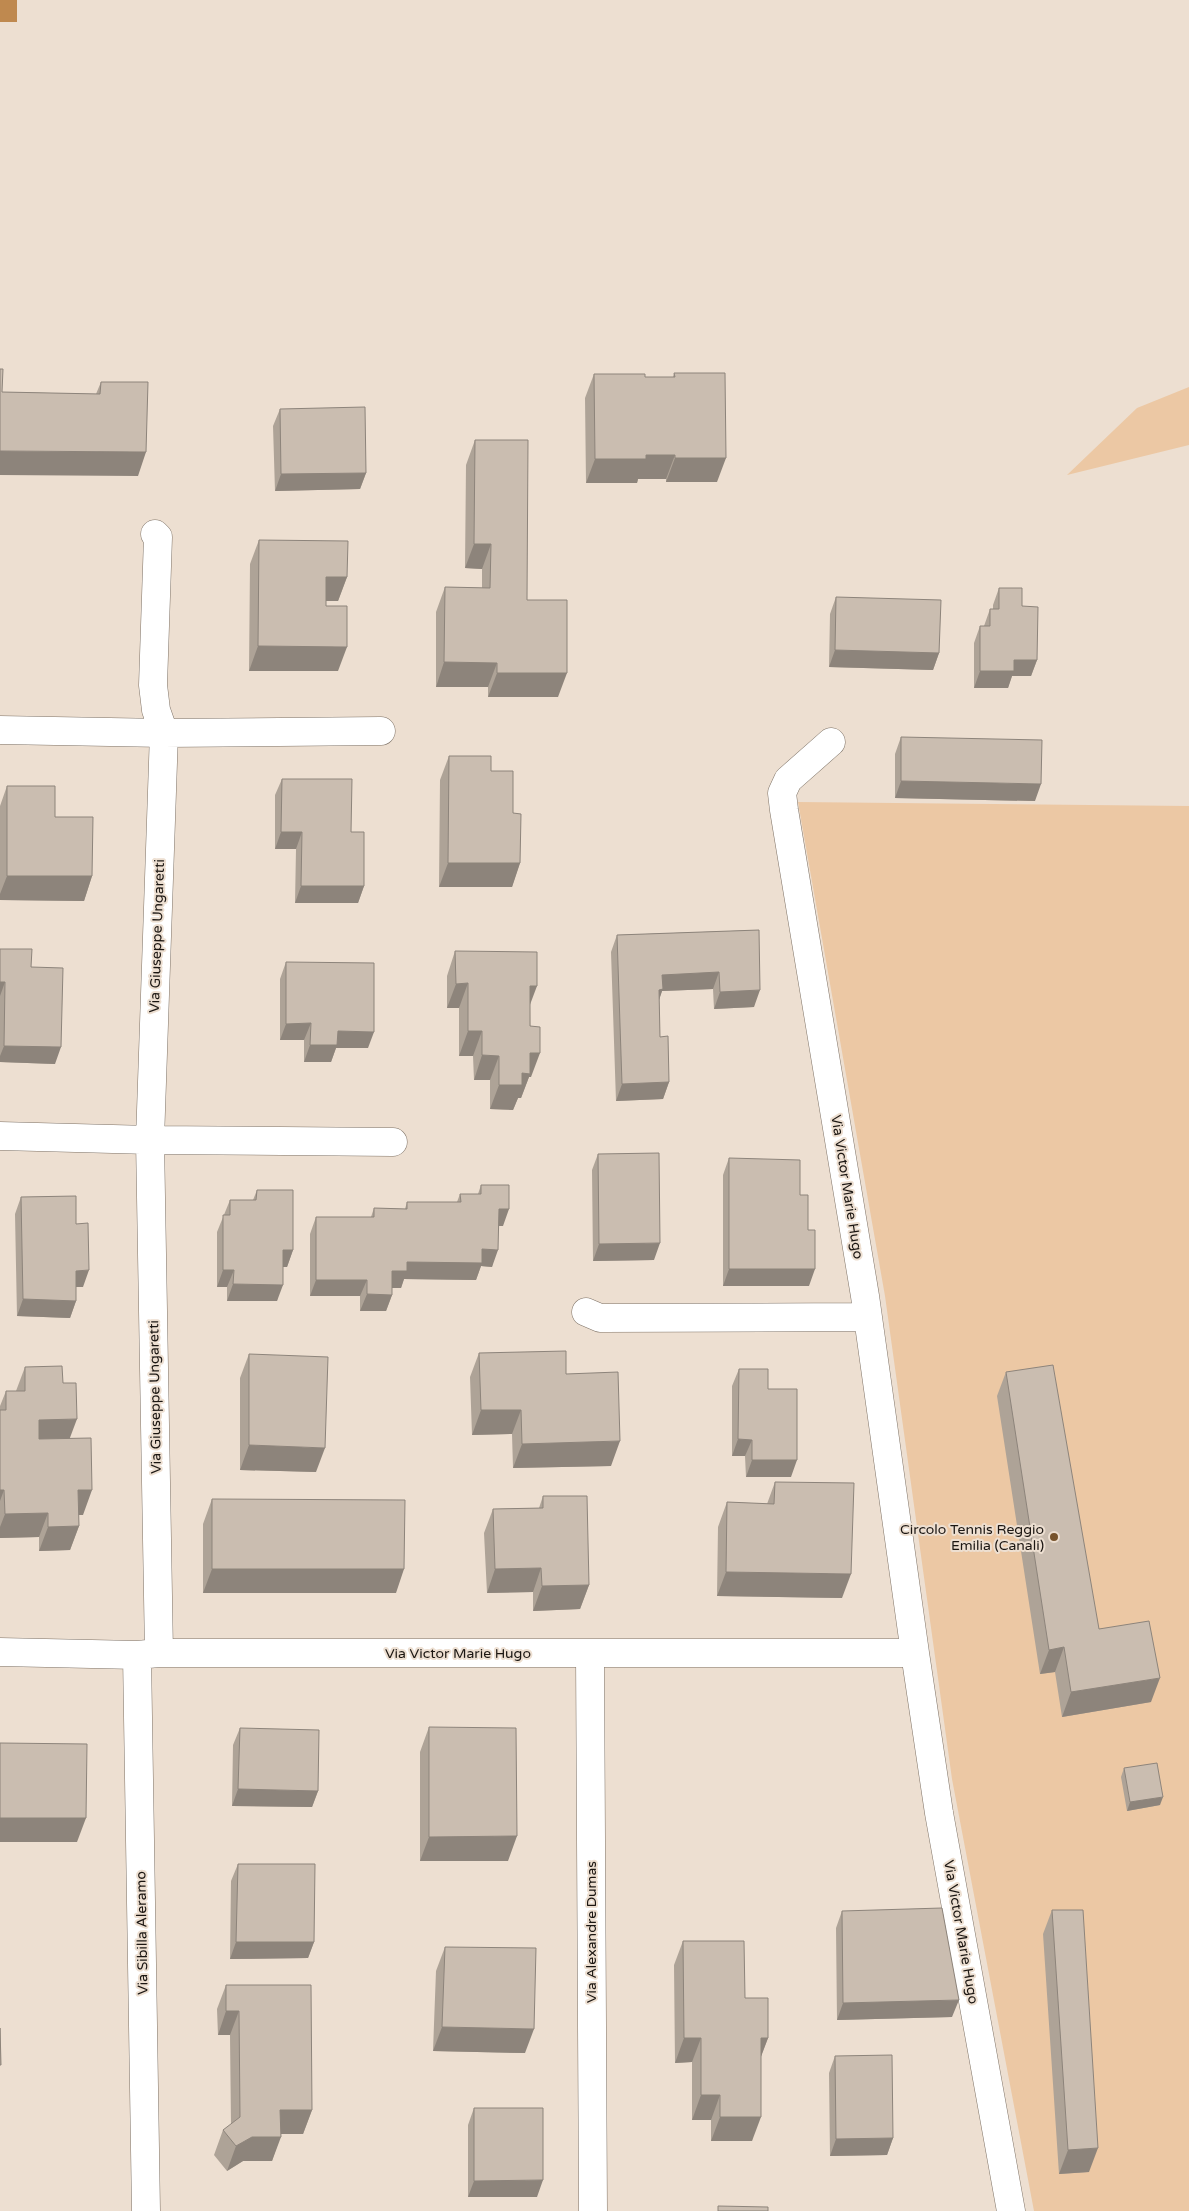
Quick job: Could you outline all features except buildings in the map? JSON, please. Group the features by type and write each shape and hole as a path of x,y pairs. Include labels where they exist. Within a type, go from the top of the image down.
{"street":[{"name":"Via Giuseppe Ungaretti","path":"148,1654 150,1140 164,732 156,710 153,686 158,536 156,534"},
{"path":"0,730 164,732 381,730"},
{"name":"Via Victor Marie Hugo","path":"831,742 788,780 782,794 867,1317 939,1813 1011,2211"},
{"path":"0,1136 150,1140 393,1142"},
{"path":"586,1312 600,1318 867,1317"},
{"name":"Via Victor Marie Hugo","path":"0,1652 148,1654 915,1653"},
{"name":"Via Sibilla Aleramo","path":"146,2211 148,1654"},
{"name":"Via Alexandre Dumas","path":"590,1654 593,2211"}],"shaded area":[{"path":"0,0 17,0 17,22 0,22"},
{"path":"1189,387 1189,445 1067,475 1137,408"},
{"name":"Circolo Tennis Reggio Emilia (Canali)","path":"798,802 1189,806 1189,2211 1034,2211 952,1779 885,1296"}],"place":[{"name":"Circolo Tennis Reggio Emilia (Canali)","path":"1054,1537"}]}
